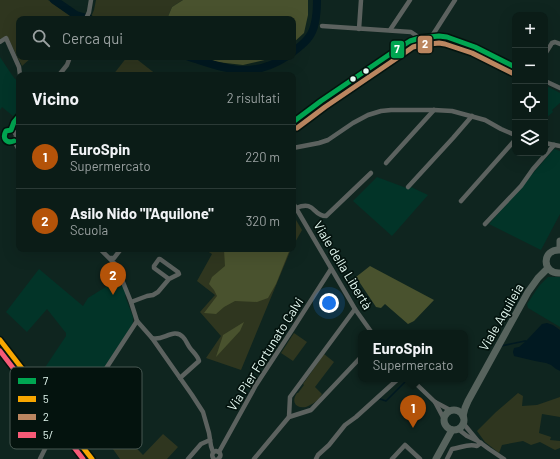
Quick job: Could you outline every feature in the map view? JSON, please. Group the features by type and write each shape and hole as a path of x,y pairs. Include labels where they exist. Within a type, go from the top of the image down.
{"main road":[{"name":"Viale Aquileia","path":"436,459 452,429 461,427 468,401 528,292 538,278 548,268 546,262 548,254 553,250 560,250 560,241"},
{"path":"548,268 554,272 560,273"},
{"path":"452,429 444,424 446,414 468,401"},
{"path":"452,410 461,412 463,420"}],"street":[{"path":"87,16 91,0"},
{"path":"359,29 361,0"},
{"path":"390,30 410,0"},
{"path":"432,36 456,0"},
{"path":"322,26 411,32 420,38"},
{"path":"296,120 396,50 410,41 420,38 432,36 447,37 512,66"},
{"path":"0,42 6,38 19,67 20,72"},
{"path":"548,49 552,43 555,42 560,44"},
{"path":"61,72 68,60"},
{"path":"548,82 560,88"},
{"path":"296,147 328,140 368,115 391,110 452,111 485,120 512,134"},
{"path":"386,163 434,110"},
{"path":"408,187 472,116"},
{"path":"14,141 9,143 2,141 6,131 10,130 16,120"},
{"path":"10,130 16,134 14,141 16,145"},
{"path":"461,201 512,143"},
{"path":"548,143 560,146"},
{"path":"485,224 520,186 533,168 554,145"},
{"name":"Viale della Libertà","path":"296,205 306,205 313,208 323,216 326,216 371,173"},
{"name":"Viale della Libertà","path":"296,208 355,309 370,330"},
{"path":"103,252 114,262 118,269 137,321 152,338 203,412 211,446 220,456 219,459"},
{"path":"110,258 114,258 119,252"},
{"path":"131,302 153,295 158,292 169,279 179,274 159,259 154,268 169,279"},
{"name":"Via Pier Fortunato Calvi","path":"216,452 256,385 331,269"},
{"path":"289,417 290,397 355,309"},
{"path":"107,367 137,321"},
{"path":"152,338 157,340 172,334 179,334 184,337 189,347 199,360 180,378"},
{"path":"0,340 21,367"},
{"path":"254,459 289,417 310,410 358,360"},
{"path":"316,459 345,426 395,382"},
{"path":"414,382 435,402 444,419"},
{"path":"435,402 452,410"},
{"path":"463,420 479,442"},
{"path":"452,429 479,442 504,459"},
{"path":"188,459 201,444 210,440"},
{"path":"447,459 452,449 469,444 476,446 479,442"},
{"path":"392,459 405,445 420,459"},
{"path":"40,459 45,449"},
{"path":"84,449 92,459"},
{"path":"214,459 212,456 216,452"}],"shaded area":[{"path":"0,0 48,0 70,16 16,16 16,54 7,36 0,39"},
{"path":"96,0 183,0 172,7 168,16 91,16"},
{"path":"183,0 308,0 308,15 304,33 296,40 296,16 168,16 172,7"},
{"path":"0,57 16,79 16,113 13,116 2,107 0,110"},
{"path":"19,60 29,60 22,66"},
{"path":"125,60 138,60 153,72 115,72"},
{"path":"211,60 265,60 243,65"},
{"path":"548,87 560,93 560,103 552,110 553,112 548,116"},
{"path":"554,149 560,151 560,214 541,250 489,224"},
{"path":"377,177 409,189 411,187 428,195 392,236 353,201"},
{"path":"296,220 302,230 296,241"},
{"path":"209,252 290,252 241,370 206,358 221,336 200,312 215,295 197,281 212,254"},
{"path":"224,252 289,252 276,284 268,298 257,302 235,301 224,307 216,314 204,313 217,296 209,284 212,277 225,266"},
{"path":"370,266 434,300 414,321 408,324 385,304 381,308 376,307 356,277"},
{"path":"39,269 83,306 88,298 120,278 127,294 125,296 133,317 133,322 105,367 45,367 66,336 66,333 47,309 27,332 6,312"},
{"path":"548,277 560,277 560,327 528,308 527,304 539,286"},
{"path":"244,322 240,331 216,357 223,335"},
{"path":"294,333 307,342 293,361 281,353"},
{"path":"324,354 334,362 315,387 322,394 317,401 312,404 306,407 299,407 295,404 295,396"},
{"path":"518,393 523,396 522,406 537,405 560,397 560,417 542,414 539,433 551,437 550,440 560,441 560,448 555,450 540,442 531,445 523,441 502,445 499,453 485,442 477,431"},
{"path":"163,434 178,447 167,459 120,459 113,449 137,449 143,455"}],"water":[{"path":"547,323 560,330 560,371 546,363 514,356 514,348 519,347 526,341 542,324"}],"waterway":[{"path":"54,0 80,16"},
{"path":"296,49 306,41 313,29 316,19 317,0"},
{"path":"71,16 73,12"},
{"path":"198,60 238,70 261,68 280,60"},
{"path":"501,346 526,341"},
{"path":"380,399 386,401 405,382"}],"transit line":[{"name":"7","path":"296,120 396,50 410,41 420,38 439,36 447,37 475,47 512,66"},
{"name":"2","path":"297,128 413,47 439,43 445,44 472,53 512,73"},
{"name":"7","path":"14,141 9,142 4,136 6,131 11,130 16,120"},
{"name":"5","path":"0,340 21,367"},
{"name":"5/","path":"0,351 12,367"},
{"name":"5/","path":"75,449 83,459"},
{"name":"5","path":"84,449 92,459"}],"place":[{"name":"Asilo Nido \"l'Aquilone\"","path":"113,295"},
{"name":"EuroSpin","path":"413,428"}]}
